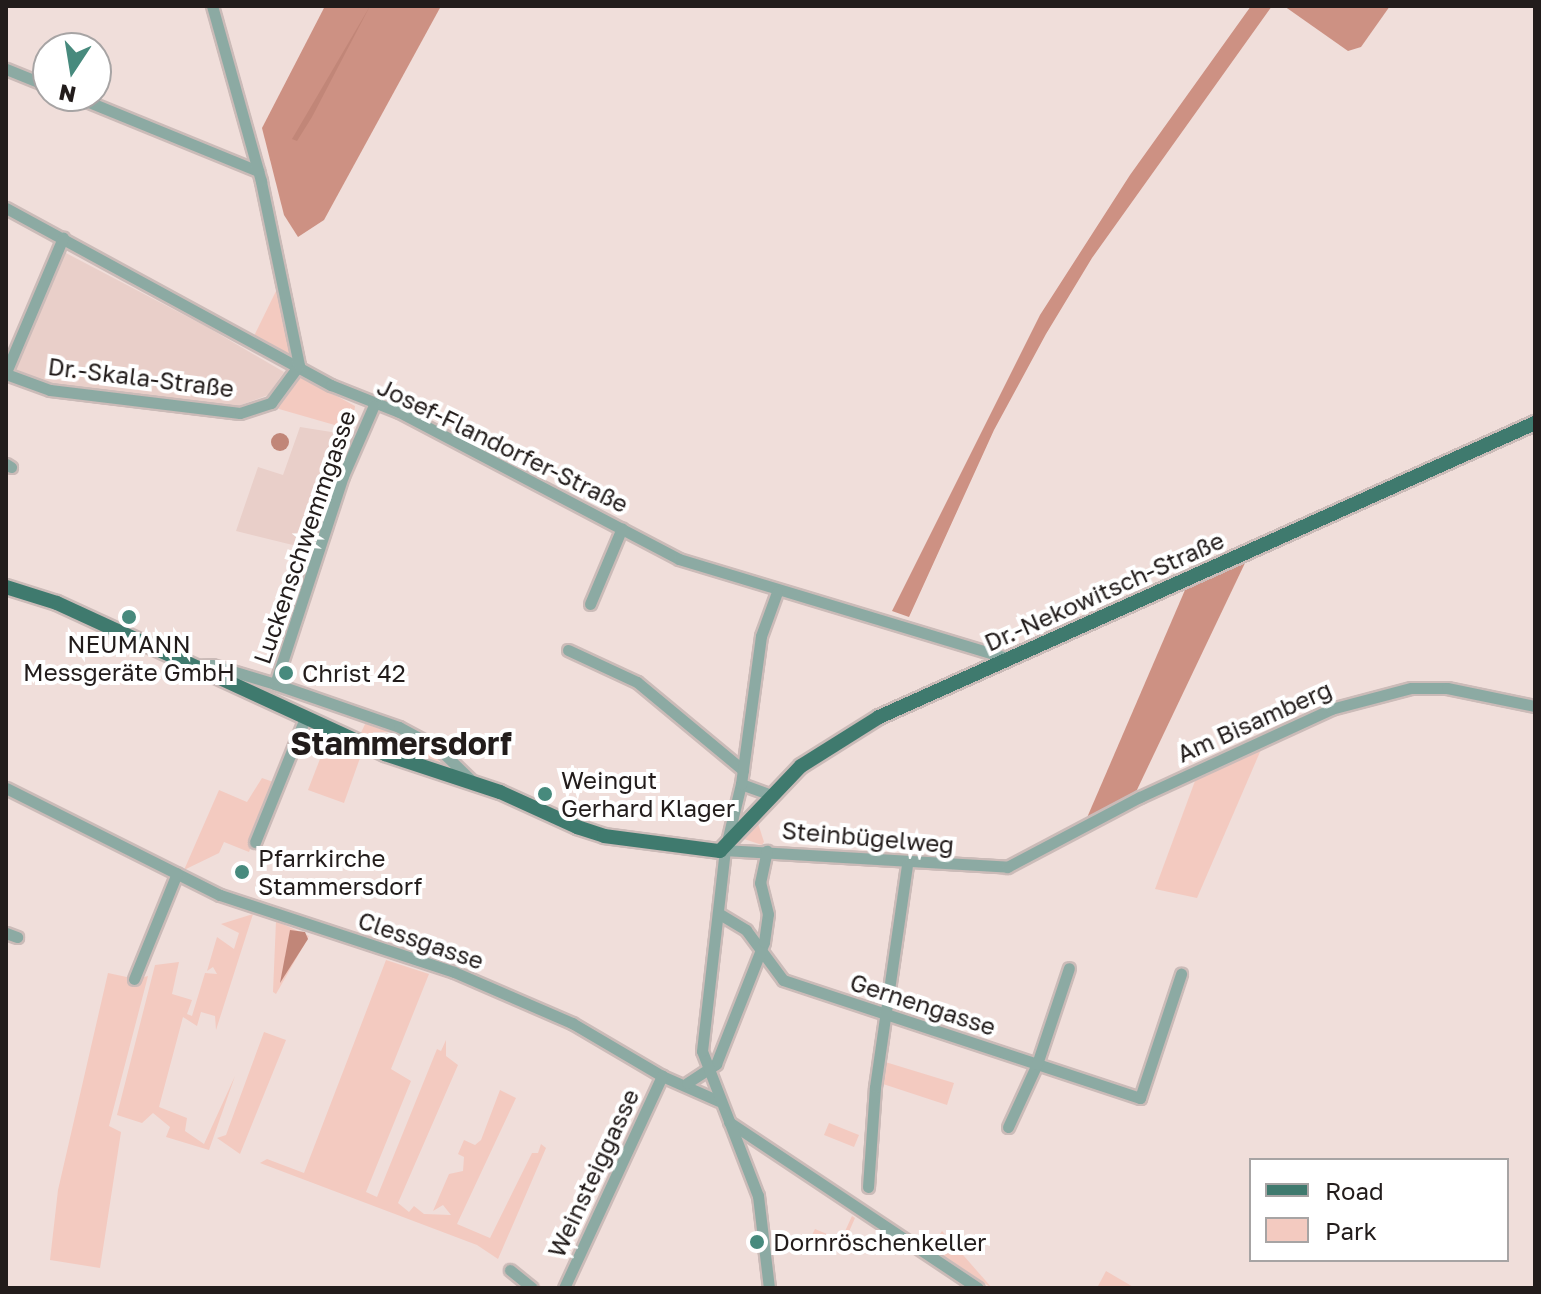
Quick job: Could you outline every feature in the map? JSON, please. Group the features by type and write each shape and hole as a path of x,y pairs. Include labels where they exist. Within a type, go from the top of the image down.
{"main road":[{"name":"Dr.-Nekowitsch-Straße","path":"725,850 771,795 801,766 867,724 1007,658 1535,423"},
{"path":"6,587 57,603 187,666 416,766 476,784 604,836 725,850"}],"street":[{"path":"212,6 258,171 299,365"},
{"path":"6,69 32,80"},
{"path":"112,111 258,171"},
{"name":"Josef-Flandorfer-Straße","path":"6,208 374,405 399,412 706,570 1007,658"},
{"path":"6,373 63,238"},
{"name":"Dr.-Skala-Straße","path":"6,373 50,390 180,406 258,411 271,403 299,365"},
{"name":"Luckenschwemmgasse","path":"275,684 343,476 374,405"},
{"path":"590,604 622,528"},
{"path":"769,1288 758,1196 702,1051 725,850 741,784 761,636 777,592"},
{"path":"568,650 637,682 743,770"},
{"path":"187,666 212,665 399,727 438,748 476,784"},
{"name":"Am Bisamberg","path":"1007,867 1140,797 1331,709 1411,688 1447,688 1535,706"},
{"path":"255,842 305,718"},
{"path":"741,784 771,795"},
{"name":"Clessgasse","path":"6,788 232,899 454,972 572,1023 662,1076 687,1083 719,1101"},
{"name":"Steinbügelweg","path":"725,850 907,864 1007,867"},
{"path":"687,1083 716,1064 729,1037 760,950 768,923 760,888 767,851"},
{"path":"868,1187 886,1015 907,864"},
{"path":"134,979 177,873"},
{"name":"Gernengasse","path":"718,913 740,925 783,980 1140,1098 1181,974"},
{"path":"1008,1127 1037,1064 1069,968"},
{"name":"Weinsteiggasse","path":"564,1288 662,1076"},
{"path":"729,1122 978,1288"},
{"path":"510,1270 532,1288"}],"shaded area":[{"path":"325,6 441,6 324,220 298,237 284,215 262,128"},
{"path":"370,6 312,117 297,141 292,139"},
{"path":"1251,6 1272,6 1092,258 994,430 909,617 892,611 1040,315 1130,175"},
{"path":"1284,6 1390,6 1361,47 1348,51"},
{"path":"64,252 207,327 284,372 268,395 238,406 42,385 11,371"},
{"path":"300,427 350,435 309,549 236,531 258,467 283,475"},
{"path":"280,433 289,442 280,451 271,442"},
{"path":"1245,563 1135,794 1086,820 1185,590"},
{"path":"290,930 305,932 308,939 280,983"}],"green space":[{"path":"278,287 292,357 254,336"},
{"path":"296,374 355,406 352,430 279,409 275,405"},
{"path":"366,722 391,732 373,732 372,739 384,748 359,737"},
{"path":"397,733 439,755 440,766 389,750"},
{"path":"1263,745 1197,898 1155,889 1195,781"},
{"path":"325,746 360,758 344,803 308,790"},
{"path":"262,778 276,783 249,852 224,842 219,853 184,870 219,790 247,802"},
{"path":"756,817 764,842 762,845 744,839"},
{"path":"253,914 216,1030 215,1016 201,1012 197,1026 183,1017 159,1107 187,1118 185,1131 204,1144 235,1076 209,1150 166,1137 170,1127 153,1113 142,1123 117,1115 155,965 179,962 172,994 192,1000 187,1014 192,1016 205,973 217,974 213,967 207,971 217,937 234,949 239,933 221,924"},
{"path":"276,921 309,936 276,994 273,992"},
{"path":"386,960 429,974 391,1069 411,1081 366,1192 377,1197 437,1049 441,1051 446,1040 446,1056 458,1065 398,1203 409,1212 414,1206 424,1214 451,1215 443,1205 433,1211 449,1174 463,1171 464,1157 458,1154 464,1140 475,1145 481,1140 500,1090 516,1098 457,1224 490,1238 532,1153 538,1153 541,1144 546,1148 498,1259 477,1245 260,1163 267,1159 304,1173"},
{"path":"108,973 136,979 148,976 109,1126 121,1132 100,1268 50,1260 58,1190"},
{"path":"264,1032 286,1040 240,1154 217,1138 226,1135"},
{"path":"882,1061 954,1083 947,1105 880,1083"},
{"path":"829,1123 859,1135 854,1147 824,1135"},
{"path":"852,1216 855,1218 841,1250 811,1237 815,1229 841,1240"},
{"path":"942,1231 992,1288 929,1250"},
{"path":"1106,1271 1135,1288 1097,1288"}],"place":[{"name":"NEUMANN Messgeräte GmbH","path":"129,617"},
{"name":"Christ 42","path":"286,673"},
{"name":"Weingut Gerhard Klager","path":"545,794"},
{"name":"Pfarrkirche Stammersdorf","path":"242,872"},
{"name":"Dornröschenkeller","path":"757,1242"}],"district":[{"name":"Stammersdorf","path":"401,743"}]}
